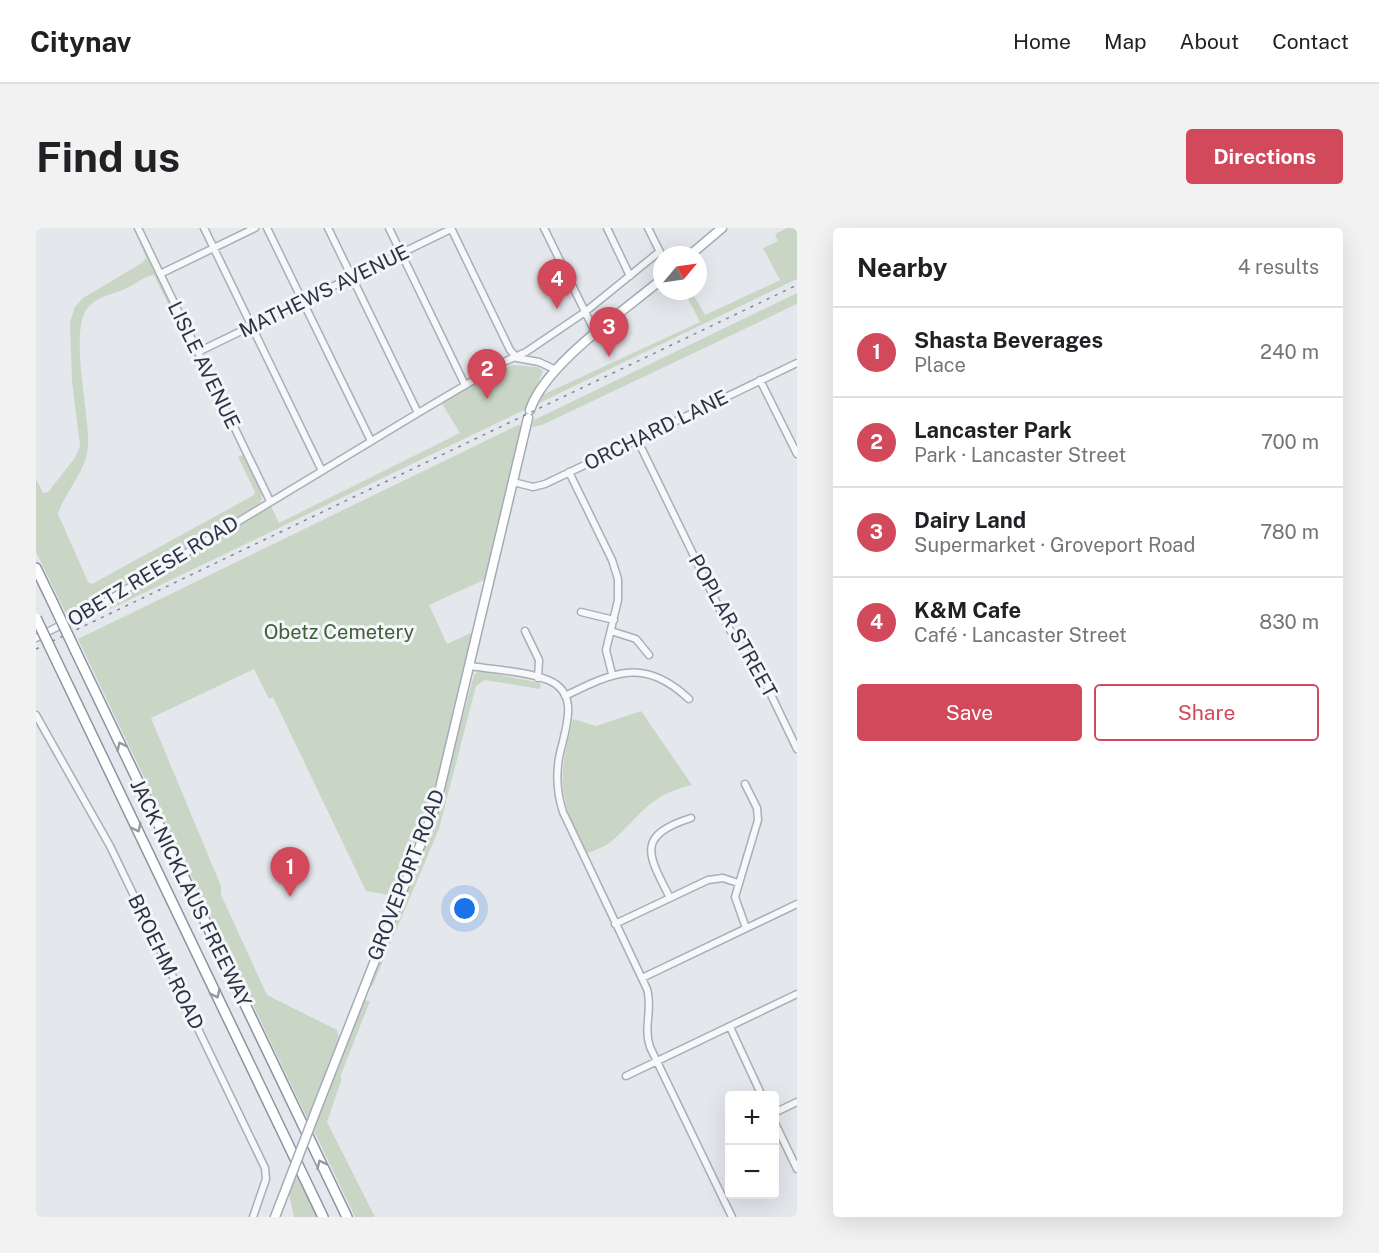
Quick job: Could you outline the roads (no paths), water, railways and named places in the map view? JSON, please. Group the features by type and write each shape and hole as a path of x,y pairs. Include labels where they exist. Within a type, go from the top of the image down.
{"highway":[{"name":"JACK NICKLAUS FREEWAY","path":"36,568 347,1217"},
{"name":"JACK NICKLAUS FREEWAY","path":"36,618 323,1217"}],"main road":[{"path":"701,246 722,228"},
{"name":"GROVEPORT ROAD","path":"275,1217 389,921 430,823 471,666 529,414 538,391 554,369 653,286"}],"street":[{"name":"LISLE AVENUE","path":"138,228 270,501"},
{"path":"204,228 322,471"},
{"path":"160,274 255,228"},
{"path":"267,228 371,441"},
{"path":"328,228 418,413"},
{"path":"389,228 465,385"},
{"path":"543,228 596,334"},
{"path":"606,228 630,276"},
{"path":"648,228 657,246"},
{"path":"451,229 510,350 516,358 539,362 554,369"},
{"name":"MATHEWS AVENUE","path":"198,352 451,229"},
{"name":"OBETZ REESE ROAD","path":"36,638 105,602 465,385 506,361 516,358 585,312 653,260"},
{"name":"ORCHARD LANE","path":"513,482 539,487 797,363"},
{"path":"760,380 797,454"},
{"name":"POPLAR STREET","path":"637,439 730,630 762,676 797,749"},
{"path":"569,472 615,569 619,590 606,650 612,674"},
{"path":"581,612 614,620"},
{"path":"525,631 539,660 538,678"},
{"path":"611,631 636,639 649,655"},
{"path":"471,666 538,678 556,685 565,696 569,712 558,772 559,801 642,978 650,1002 646,1038 732,1217"},
{"path":"565,696 612,674 636,672 669,682 689,699"},
{"name":"BROEHM ROAD","path":"36,715 110,846 265,1168 266,1179 253,1217"},
{"path":"745,784 757,808 758,820 738,883 736,907 746,928"},
{"path":"670,898 652,862 651,846 659,834 676,823 691,818"},
{"path":"615,924 713,878 723,878 738,883"},
{"path":"642,978 797,904"},
{"path":"626,1076 797,994"},
{"path":"730,1027 760,1091"},
{"path":"779,1111 797,1102"},
{"path":"779,1131 797,1169"}],"railway":[{"path":"36,649 797,285"}],"place":[{"name":"K&M Cafe","path":"557,309"},
{"name":"Dairy Land","path":"609,357"},
{"name":"Lancaster Park","path":"487,399"},
{"name":"Shasta Beverages","path":"290,897"}],"park label":[{"name":"Obetz Cemetery","path":"339,632"}]}
